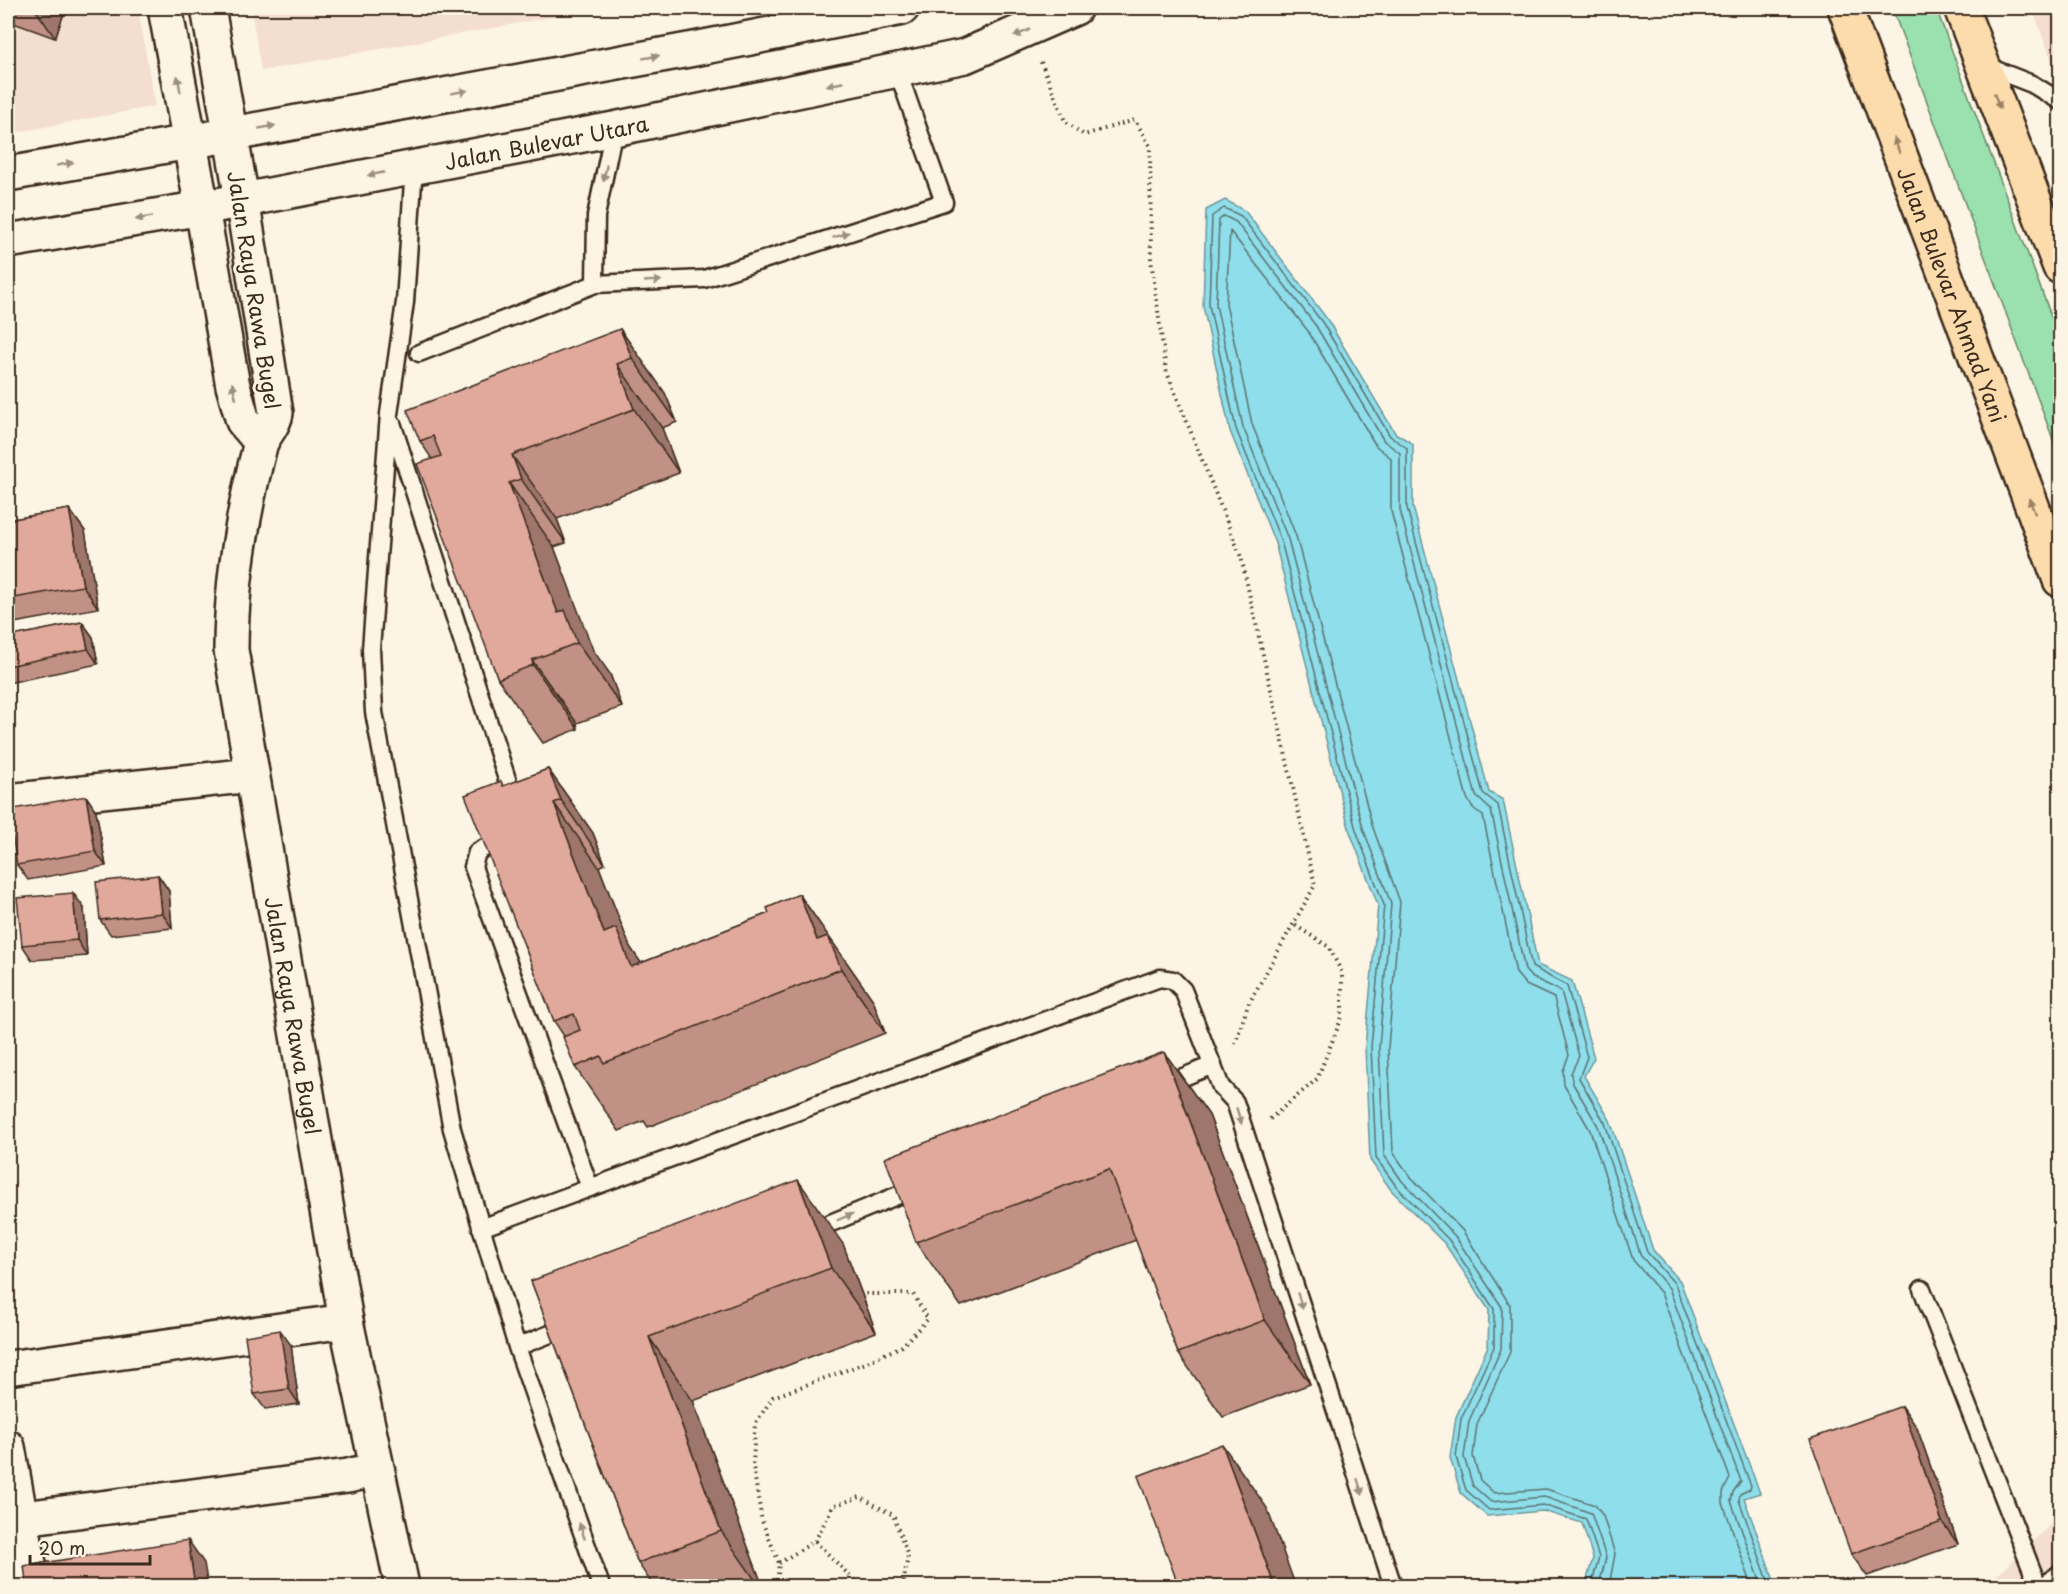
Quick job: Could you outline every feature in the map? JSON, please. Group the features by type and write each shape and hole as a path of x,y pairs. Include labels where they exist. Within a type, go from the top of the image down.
{"main road":[{"name":"Jalan Bulevar Ahmad Yani","path":"1845,8 2061,580"},
{"path":"1961,8 2061,267"}],"street":[{"name":"Jalan Raya Rawa Bugel","path":"165,8 232,386 243,421 261,442"},
{"name":"Jalan Raya Rawa Bugel","path":"208,8 231,134 276,414 274,423 261,442 245,516 231,621 231,650 346,1321 402,1587"},
{"path":"8,174 694,50 902,8"},
{"name":"Jalan Bulevar Utara","path":"8,241 202,208 898,72 965,56 1028,31 1075,8"},
{"path":"8,801 252,775"},
{"path":"8,1368 346,1321"},
{"path":"8,1446 14,1519 33,1587"},
{"path":"14,1519 348,1476 377,1469"}],"lane":[{"path":"1982,65 2032,84 2061,101"},
{"path":"419,352 595,284 705,279 944,202 898,72"},
{"path":"595,284 596,216 614,129"},
{"path":"414,166 405,302 389,414 371,649 371,684 452,1129 517,1347 601,1587"},
{"path":"389,414 521,823 477,852 473,867 590,1188"},
{"path":"482,1228 1160,978 1173,980 1183,990 1221,1087 1235,1102 1393,1587"},
{"path":"1148,1092 1213,1065"},
{"path":"789,1240 930,1182"},
{"path":"1922,1289 2038,1587"},
{"path":"517,1347 593,1317"},
{"path":"2043,1587 2061,1573"}],"path":[{"path":"1028,31 1065,121 1084,135 1135,120 1150,146 1151,259 1166,370 1241,557 1315,885 1248,1005 1221,1087"},
{"path":"1246,1138 1317,1080 1342,1017 1342,972 1329,947 1293,924"},
{"path":"777,1587 779,1563 762,1521 753,1466 755,1424 773,1397 864,1364 902,1346 928,1319 912,1294 851,1294"},
{"path":"779,1563 814,1541 832,1506 860,1497 893,1515 908,1556 903,1587"},
{"path":"814,1541 860,1587"}],"shaded area":[{"path":"8,8 138,8 155,106 8,134"},
{"path":"251,8 601,8 261,71"},
{"path":"2032,8 2060,8 2060,82"},
{"path":"2060,1515 2060,1586 1986,1586"}],"green space":[{"path":"1892,8 1936,8 2060,340 2060,458"}],"water":[{"path":"1225,200 1245,211 1327,319 1395,433 1413,444 1413,507 1489,792 1503,800 1538,965 1572,981 1594,1058 1584,1076 1610,1120 1653,1250 1680,1281 1760,1493 1744,1498 1776,1586 1585,1586 1593,1558 1582,1523 1543,1511 1487,1516 1461,1493 1450,1458 1456,1417 1488,1346 1489,1310 1445,1244 1391,1190 1370,1160 1365,1047 1378,905 1350,832 1275,543 1230,431 1203,306 1206,210"}],"building":[{"path":"620,329 632,358 617,364 634,409 512,455 521,479 509,483 558,613 565,610 577,643 532,660 533,665 498,679 417,464 441,456 433,436 420,441 407,410"},
{"path":"69,509 83,586 8,599 8,520"},
{"path":"82,622 88,649 8,666 8,637"},
{"path":"548,769 561,800 554,803 604,933 616,928 631,967 769,913 767,908 799,894 817,940 828,936 841,969 604,1063 601,1056 575,1067 563,1037 580,1030 574,1014 554,1021 465,795 501,781 503,786"},
{"path":"86,796 95,851 17,865 8,810"},
{"path":"158,875 162,913 100,920 96,882"},
{"path":"73,893 77,940 22,945 17,898"},
{"path":"1164,1052 1265,1320 1178,1353 1109,1169 916,1242 885,1158"},
{"path":"798,1180 831,1268 649,1337 721,1531 638,1563 531,1281"},
{"path":"280,1330 289,1389 254,1394 245,1336"},
{"path":"1902,1406 1942,1522 1851,1554 1810,1439"},
{"path":"1222,1444 1275,1587 1179,1587 1138,1476"},
{"path":"188,1540 195,1587 27,1587 24,1566"}]}
